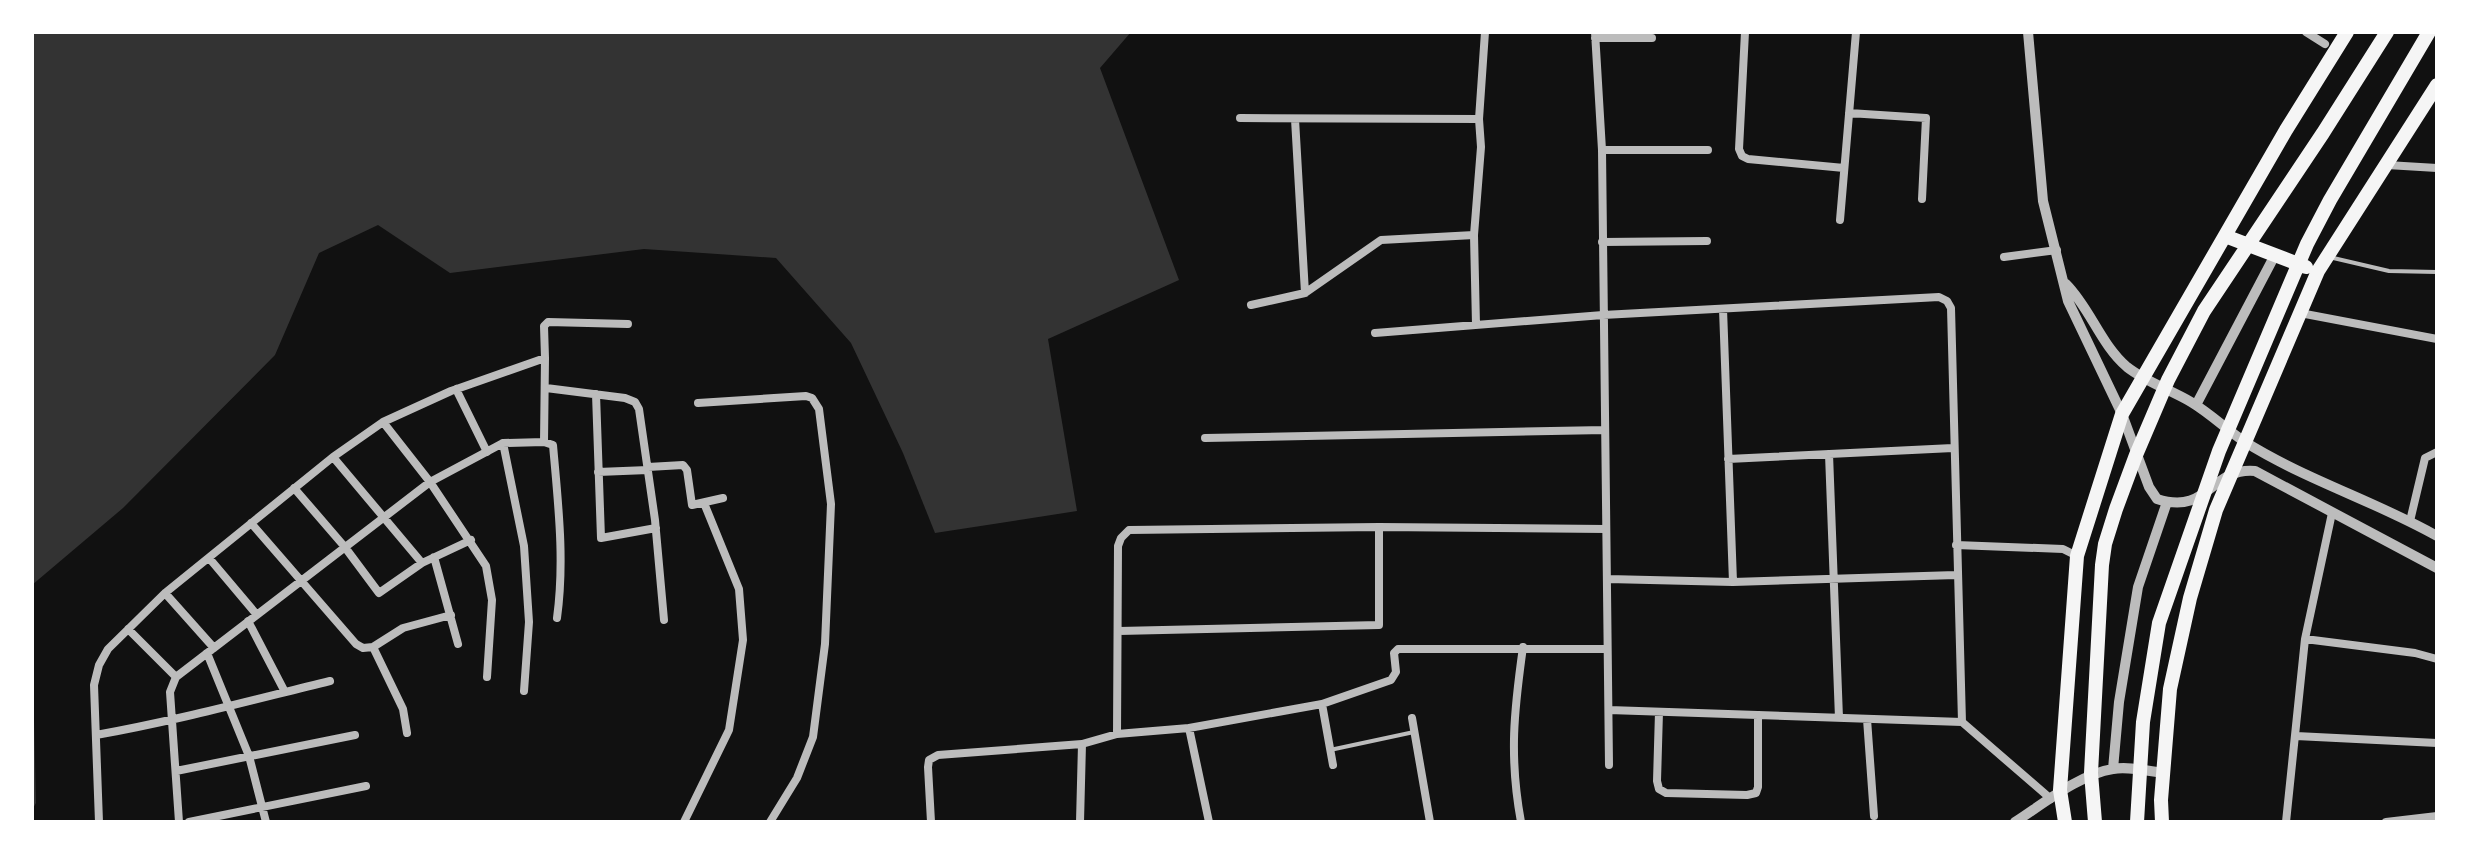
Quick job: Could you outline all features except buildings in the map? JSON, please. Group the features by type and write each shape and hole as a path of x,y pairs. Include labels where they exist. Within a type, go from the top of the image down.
{"main road":[{"path":"2065,822 2055,794 2077,556 2122,414 2286,130 2347,32"},
{"path":"2095,822 2091,773 2102,565 2116,509 2168,380 2204,311 2387,32"},
{"path":"2137,822 2143,722 2159,623 2219,451 2307,244 2429,32"},
{"path":"2162,822 2170,689 2190,598 2216,510 2318,271 2437,85"},
{"path":"2225,236 2318,271"}],"street":[{"path":"1476,325 1474,235 1485,32"},
{"path":"1745,32 1739,149 1742,156 1844,168"},
{"path":"1840,220 1856,32"},
{"path":"2028,32 2043,201 2068,301 2122,414 2149,487 2157,499 2181,504 2194,500 2233,472 2255,471 2437,568"},
{"path":"2306,32 2325,44"},
{"path":"1609,765 1602,150 1595,35 1652,38"},
{"path":"1849,113 1926,118 1922,199"},
{"path":"1240,118 1479,119"},
{"path":"1295,119 1305,293"},
{"path":"1602,150 1708,150"},
{"path":"2386,165 2437,168"},
{"path":"1251,305 1305,293 1381,240 1474,235"},
{"path":"1602,242 1707,241"},
{"path":"2004,257 2057,250"},
{"path":"2196,405 2275,255"},
{"path":"2065,283 2076,294 2116,356 2142,377 2196,405 2245,442 2437,536"},
{"path":"1375,333 1603,315 1939,297 1947,301 1951,308 1962,722"},
{"path":"1723,309 1733,582"},
{"path":"2300,313 2437,339"},
{"path":"544,442 544,326 548,322 628,324"},
{"path":"99,822 94,685 99,665 108,649 165,593 333,457 383,422 456,389 545,358"},
{"path":"546,388 625,398 635,402 639,409 656,528 664,620"},
{"path":"456,389 487,452"},
{"path":"596,394 601,538 656,528"},
{"path":"698,403 806,396 812,398 819,409 831,504 825,644 813,737 797,778 770,822"},
{"path":"383,422 430,482 486,566 492,600 487,677"},
{"path":"1205,438 1605,430"},
{"path":"179,822 170,692 176,677 430,482 503,443 544,442 553,445 561,544 561,592 557,618"},
{"path":"503,443 524,546 529,622 524,691"},
{"path":"1728,459 1953,448"},
{"path":"2410,521 2425,458 2437,452"},
{"path":"1829,454 1839,718"},
{"path":"333,457 422,563"},
{"path":"598,472 683,465 687,470 692,505 723,498"},
{"path":"294,488 379,593 422,563 471,540"},
{"path":"2113,769 2119,702 2138,587 2167,502"},
{"path":"684,822 729,730 743,640 739,589 704,503"},
{"path":"2286,822 2305,639 2332,513"},
{"path":"251,523 356,644 363,648 373,647 403,628 451,615"},
{"path":"1117,734 1118,546 1129,530 1379,527 1606,529"},
{"path":"1119,631 1379,625 1379,527"},
{"path":"1956,545 2063,549 2077,556"},
{"path":"434,557 458,644"},
{"path":"209,558 257,615"},
{"path":"1608,579 1733,582 1956,575"},
{"path":"165,593 211,651 249,756 266,822"},
{"path":"248,621 285,692"},
{"path":"128,629 176,677"},
{"path":"2305,639 2415,653 2437,659"},
{"path":"373,647 403,709 407,733"},
{"path":"1521,822 1514,786 1512,729 1523,647"},
{"path":"931,822 928,767 932,757 1082,744 1117,734 1189,728 1322,704 1391,680 1396,672 1394,653 1398,649 1607,649"},
{"path":"96,735 173,721 230,704 330,681"},
{"path":"1322,704 1333,765"},
{"path":"1609,710 1962,722 2055,794"},
{"path":"1659,712 1657,781 1659,789 1666,793 1756,793 1758,715"},
{"path":"1412,718 1430,822"},
{"path":"1867,719 1874,816"},
{"path":"1189,728 1209,822"},
{"path":"176,771 355,735"},
{"path":"2296,736 2437,743"},
{"path":"1080,822 1082,744"},
{"path":"2015,822 2055,794 2113,769 2163,773"},
{"path":"189,822 366,786"},
{"path":"2386,822 2437,816"}],"lane":[{"path":"2327,257 2389,271 2437,272"},
{"path":"1330,750 1414,732"}],"shaded area":[{"path":"32,32 1131,32 1100,68 1179,280 1048,339 1077,511 935,533 903,453 851,343 776,258 644,249 450,273 378,225 319,253 275,355 123,508 32,585"},
{"path":"32,635 36,803 32,810"}]}
